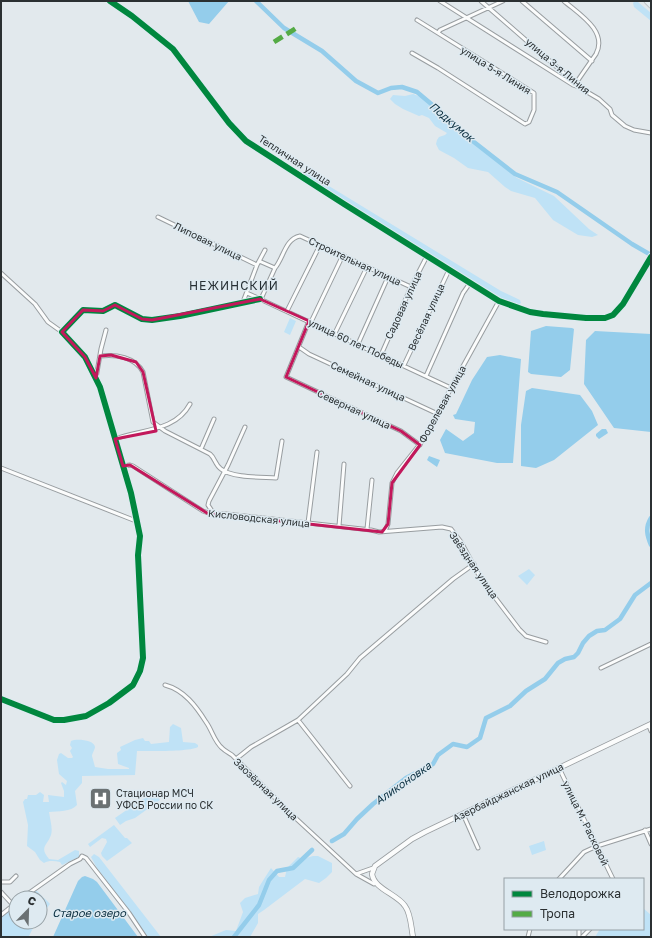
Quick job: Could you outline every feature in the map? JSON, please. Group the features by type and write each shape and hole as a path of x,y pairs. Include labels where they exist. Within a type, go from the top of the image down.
{"main road":[{"path":"647,1 651,5"},
{"name":"Азербайджанская улица","path":"373,868 412,839 559,768 650,727"},
{"path":"373,868 372,877 376,883 395,896 405,906 409,915 413,937"}],"street":[{"name":"Тепличная улица","path":"110,1 132,16 172,49 228,123 246,141 448,270 500,301 543,314 605,318 612,315 623,304 651,257"},
{"path":"440,1 573,85 582,89"},
{"name":"улица 3-я Линия","path":"481,1 576,82 582,89 599,99 610,108 612,115 625,126 651,134"},
{"path":"438,33 440,30 503,1"},
{"path":"522,1 592,61"},
{"path":"564,1 588,21 599,38 598,50 592,61 576,82"},
{"name":"улица 5-я Линия","path":"412,53 525,124 530,122 534,110 534,93 417,20"},
{"name":"Липовая улица","path":"158,217 257,266"},
{"name":"Строительная улица","path":"275,268 289,241 294,237 300,236 411,287"},
{"path":"287,311 320,245"},
{"path":"243,302 259,261 265,250"},
{"path":"299,346 343,255"},
{"name":"Садовая улица","path":"381,354 411,287 427,256"},
{"path":"62,332 83,310 103,311 115,305 142,319 152,320 180,316 260,299 275,268 259,261"},
{"path":"335,333 366,266"},
{"name":"Весёлая улица","path":"404,365 448,270"},
{"path":"1,273 35,304 48,322 62,332 85,357 100,387 132,498 140,536 138,555 143,658 140,671 133,685 109,703 86,716 64,720 54,720 1,699"},
{"path":"358,344 388,277"},
{"path":"426,376 463,293 470,283"},
{"name":"улица 60 лет Победы","path":"247,293 381,354 451,388"},
{"name":"Форелевая улица","path":"385,531 388,524 392,483 397,473 424,439 500,301"},
{"path":"96,378 100,349 106,330"},
{"name":"Северная улица","path":"299,346 286,377 401,431 420,445"},
{"name":"Семейная улица","path":"299,346 309,354 438,414"},
{"path":"100,356 116,355 136,362 144,372 151,418 153,422 159,428 213,456 217,465 224,472 250,477 276,478 282,440"},
{"path":"115,439 159,428 181,416 190,404"},
{"path":"201,449 214,419"},
{"path":"214,514 208,505 209,501 245,427"},
{"path":"308,522 317,452"},
{"path":"339,526 344,464"},
{"name":"Кисловодская улица","path":"123,466 133,466 203,511 214,514 308,522 379,532 385,531"},
{"path":"1,468 136,521"},
{"path":"367,530 372,480"},
{"name":"Звёздная улица","path":"385,531 442,527 451,529 474,564 481,579 519,629 526,636 546,642"},
{"path":"236,759 251,747 298,720 348,674 360,658 453,579 474,564"},
{"path":"602,668 651,644"},
{"name":"Заозёрная улица","path":"165,685 186,696 206,722 214,738 222,749 236,759 290,813 356,874 374,884 376,883"},
{"path":"298,720 350,786"},
{"name":"улица М. Расковой","path":"559,768 613,878"},
{"path":"462,814 478,848"},
{"path":"560,878 584,852 597,846 651,829"},
{"path":"645,830 651,844"},
{"path":"33,890 80,859 82,856 86,858 129,913 145,937"},
{"path":"356,874 373,868"},
{"path":"1,882 10,882 16,876"},
{"path":"581,937 589,930"}],"highlighted area":[{"path":"260,299 309,321 286,377 401,431 420,445 392,483 388,524 382,532 207,513 130,465 123,466 115,439 156,431 143,372 136,362 111,355 100,356 96,378 85,357 62,332 83,310 103,311 115,305 142,319 152,320"}],"shaded area":[{"path":"635,1 651,13 651,21 634,7 633,3"},
{"path":"413,94 423,98 471,142 483,148 517,178 554,196 589,229 598,235 592,237 578,235 553,220 535,198 511,191 488,172 468,168 439,150 436,144 437,140 439,137 447,133 435,126 429,118 422,115 419,116 403,109 390,99 393,95 405,96"},
{"path":"306,172 501,291 520,300 521,303 518,305 500,298 305,175 304,173"},
{"path":"290,318 296,321 290,335 284,332"},
{"path":"529,569 535,575 527,585 518,576"},
{"path":"173,724 181,728 183,742 195,743 198,747 193,749 178,750 137,751 135,775 82,776 82,783 75,791 77,805 68,810 49,812 52,833 44,849 46,855 49,859 58,860 75,850 79,851 79,857 62,865 60,862 54,861 44,863 35,852 27,846 28,825 23,802 27,799 28,795 36,795 40,792 44,795 43,802 49,802 48,795 64,797 64,791 61,783 62,782 66,785 67,781 59,774 57,760 59,754 61,753 68,758 73,757 70,751 72,748 70,745 71,741 85,740 94,745 95,748 92,756 95,767 108,769 129,769 118,764 117,753 121,750 120,747 143,738 151,744 169,742 170,727"},
{"path":"150,794 156,795 160,800 135,818 120,825 115,818"},
{"path":"114,825 125,838 132,843 107,861 101,853 107,842 106,839 102,838 90,847 88,844"},
{"path":"544,841 546,850 532,855 529,846"},
{"path":"94,854 99,857 161,937 148,937 97,868 91,857"},
{"path":"318,856 332,863 332,872 326,878 319,883 305,879 258,914 258,923 250,937 209,937 226,930 236,931 243,912 240,903 245,898 258,894 259,887 271,868 279,877 285,877 287,868 298,857 303,859"},
{"path":"644,909 651,915 651,937 595,937 599,930 644,930"},
{"path":"8,911 8,930 32,930 29,936 1,937 1,917"}],"water":[{"path":"188,1 229,1 209,24 199,22"},
{"path":"546,326 574,329 570,370 561,377 531,374 528,372 531,331"},
{"path":"595,331 651,334 651,432 614,428 584,384 586,340"},
{"path":"500,355 521,359 513,463 497,463 445,453 440,440 446,429 463,441 474,433 475,422 455,419 453,415 456,414 472,380 487,357"},
{"path":"532,388 580,395 592,411 598,425 554,460 536,468 521,466 521,425 526,391"},
{"path":"602,429 606,429 608,433 599,439 596,434"},
{"path":"429,456 440,460 437,467 427,460"},
{"name":"Старое озеро","path":"85,876 97,882 138,937 53,937 78,881"}],"waterway":[{"name":"Подкумок","path":"256,1 284,28 322,51 356,81 378,93 391,88 402,87 417,92 465,135 515,174 557,192 632,244 651,255"},
{"name":"Аликоновка","path":"651,518 647,532 651,545"},
{"name":"Аликоновка","path":"332,841 344,834 373,804 406,778 433,764 438,755 453,744 467,747 480,738 486,718 510,706 526,691 545,679 558,663 565,659 574,657 589,636 597,631 605,630 620,619 635,595 651,583"},
{"name":"Аликоновка","path":"234,937 259,905 269,880 277,871 293,868 312,850"}],"marked path":[{"path":"274,42 298,27"}],"cycle path":[{"path":"110,1 132,16 173,49 229,123 246,141 499,301 530,312 586,318 605,318 613,315 623,304 651,257"},
{"path":"1,699 54,720 64,720 86,716 109,703 133,685 140,671 143,658 138,555 140,536 131,493 100,387 85,357 62,332 83,310 103,311 115,305 142,319 152,320 180,316 260,299"}],"place":[{"name":"Стационар МСЧ УФСБ России по СК","path":"100,799"}],"district":[{"name":"НЕЖИНСКИЙ","path":"234,286"}]}
